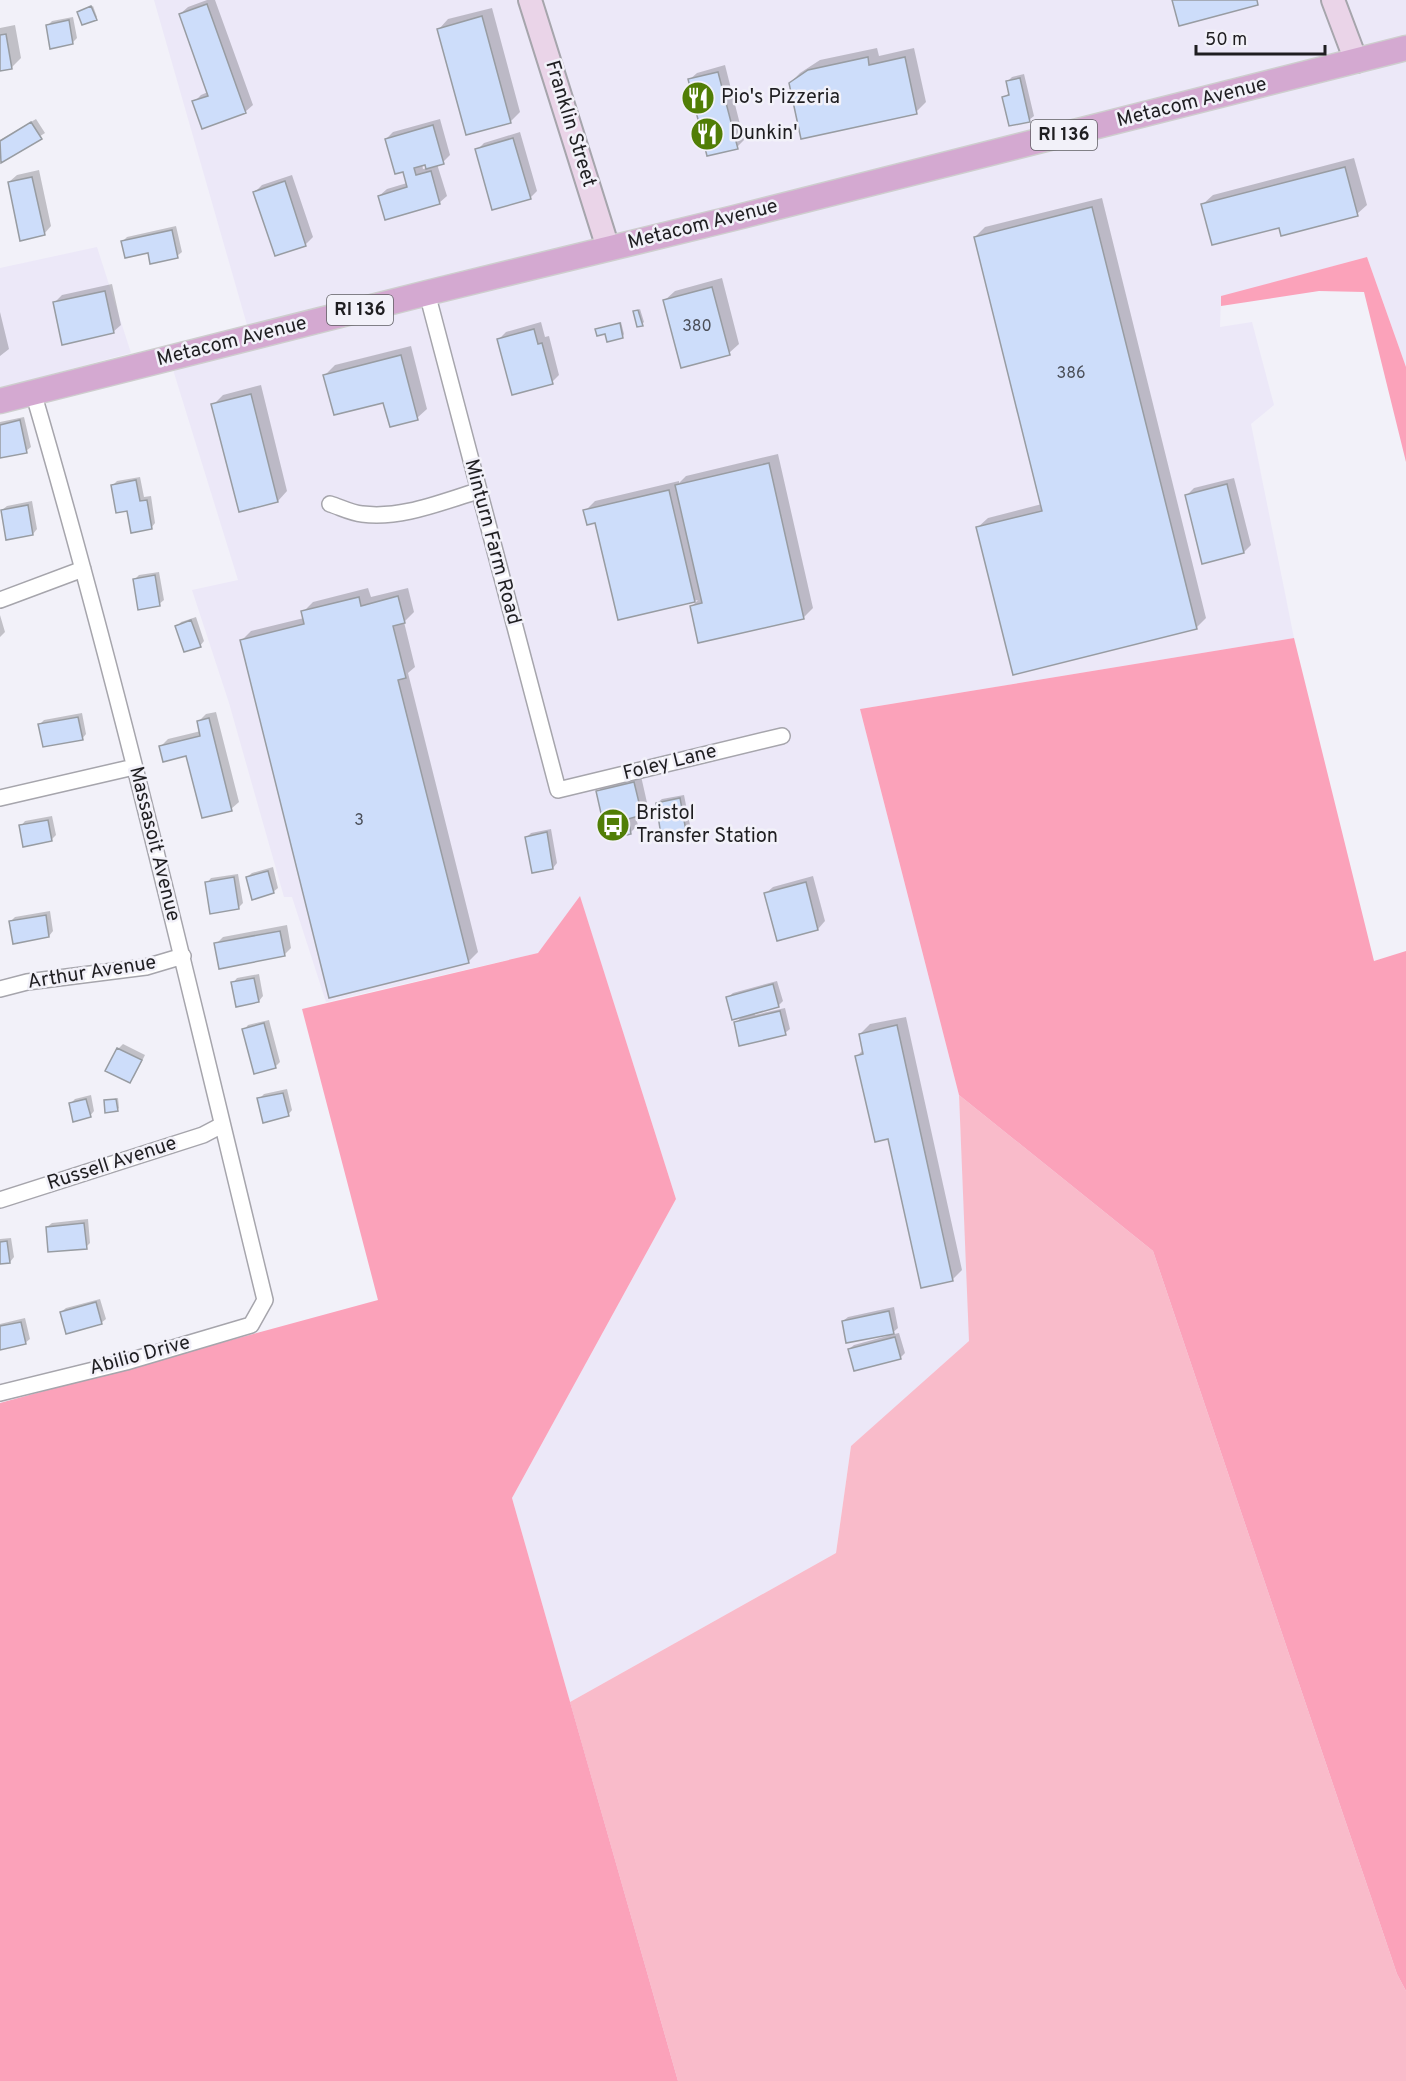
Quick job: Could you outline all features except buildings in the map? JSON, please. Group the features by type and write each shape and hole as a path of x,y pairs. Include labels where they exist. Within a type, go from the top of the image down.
{"main road":[{"name":"Metacom Avenue","path":"0,401 1406,48"}],"street":[{"name":"Franklin Street","path":"530,0 608,249"},
{"path":"1333,0 1356,61"},
{"name":"Minturn Farm Road","path":"427,293 558,790"},
{"name":"Massasoit Avenue","path":"33,392 83,568 183,956 265,1299"},
{"path":"330,504 360,514 391,514 419,509 478,491"},
{"path":"0,600 83,568"},
{"name":"Foley Lane","path":"558,790 782,736"},
{"path":"0,798 134,767"},
{"name":"Arthur Avenue","path":"0,989 27,982 146,967 183,956"},
{"name":"Russell Avenue","path":"0,1200 203,1135 222,1125"},
{"name":"Abilio Drive","path":"0,1393 126,1362 251,1324 265,1299"}],"shaded area":[{"path":"154,0 1406,0 1406,367 1367,257 1221,297 1220,327 1252,322 1274,405 1251,424 1294,638 860,709 959,1095 970,1342 851,1446 836,1553 570,1702 512,1498 676,1199 580,897 538,953 326,1002 292,897 284,897 229,703 192,590 238,580 166,347 247,325"},
{"path":"97,247 131,353 0,388 0,268"},
{"path":"1367,257 1406,367 1406,462 1364,292 1319,291 1221,306 1221,296"},
{"path":"1294,638 1374,961 1406,951 1406,1991 1397,1974 1153,1251 959,1095 860,709"},
{"path":"580,896 676,1199 512,1498 678,2081 0,2081 0,1403 378,1300 302,1009 538,953"},
{"path":"959,1095 1153,1251 1397,1974 1406,1991 1406,2081 678,2081 570,1702 836,1553 851,1446 969,1341"}],"place":[{"name":"Pio's Pizzeria","path":"698,98"},
{"name":"Dunkin'","path":"707,134"},
{"name":"Bristol Transfer Station","path":"613,825"}]}
